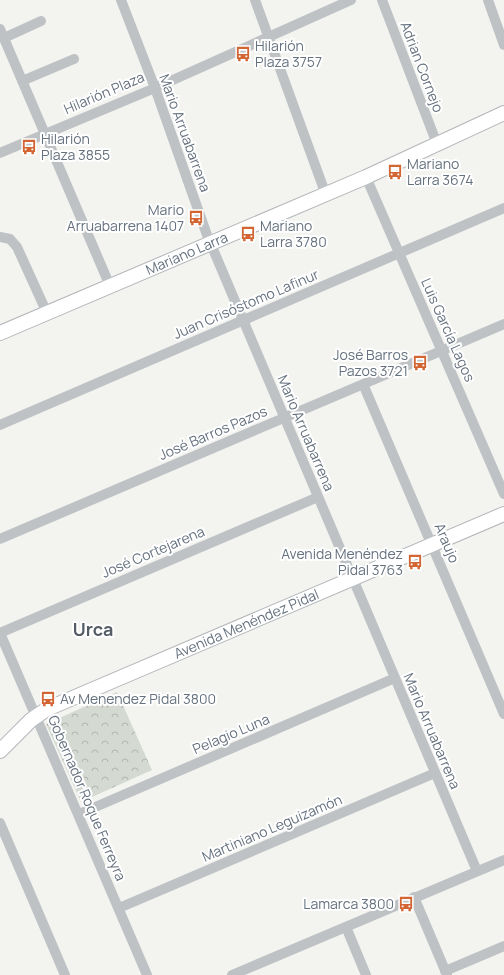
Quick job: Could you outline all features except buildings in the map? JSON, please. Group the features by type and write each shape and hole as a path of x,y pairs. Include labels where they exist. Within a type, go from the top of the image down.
{"main road":[{"name":"Mariano Larra","path":"0,333 366,177 504,113"},
{"name":"Avenida Menéndez Pidal","path":"0,751 36,715 504,514"}],"street":[{"name":"Mario Arruabarrena","path":"121,0 155,88 210,244 244,320 477,871"},
{"path":"255,0 326,194"},
{"name":"Hilarión Plaza","path":"0,153 155,88 351,0"},
{"name":"Adrian Cornejo","path":"382,0 437,144"},
{"path":"488,0 504,45"},
{"path":"41,21 2,33 110,286"},
{"path":"22,81 74,59"},
{"name":"Luis García Lagos","path":"366,177 504,494"},
{"name":"Juan Crisóstomo Lafinur","path":"0,425 504,208"},
{"path":"0,237 10,238 17,247 47,313"},
{"name":"José Barros Pazos","path":"0,539 504,324"},
{"name":"Araujo","path":"363,384 504,714"},
{"name":"José Cortejarena","path":"0,633 318,497"},
{"name":"Gobernador Roque Ferreyra","path":"0,633 120,908 147,975"},
{"name":"Pelagio Luna","path":"78,814 395,678"},
{"name":"Martiniano Leguizamón","path":"120,908 435,773"},
{"path":"0,823 65,975"},
{"path":"232,975 504,860"},
{"path":"414,897 446,973 504,946"},
{"path":"346,927 366,975"}],"green space":[{"path":"117,692 152,770 81,802 46,724"}],"place":[{"name":"Hilarión Plaza 3757","path":"243,54"},
{"name":"Hilarión Plaza 3855","path":"29,147"},
{"name":"Mariano Larra 3674","path":"395,172"},
{"name":"Mario Arruabarrena 1407","path":"196,218"},
{"name":"Mariano Larra 3780","path":"248,234"},
{"name":"José Barros Pazos 3721","path":"420,363"},
{"name":"Avenida Menéndez Pidal 3763","path":"415,562"},
{"name":"Av Menendez Pidal 3800","path":"48,699"},
{"name":"Lamarca 3800","path":"406,904"}],"district":[{"name":"Urca","path":"93,630"}]}
